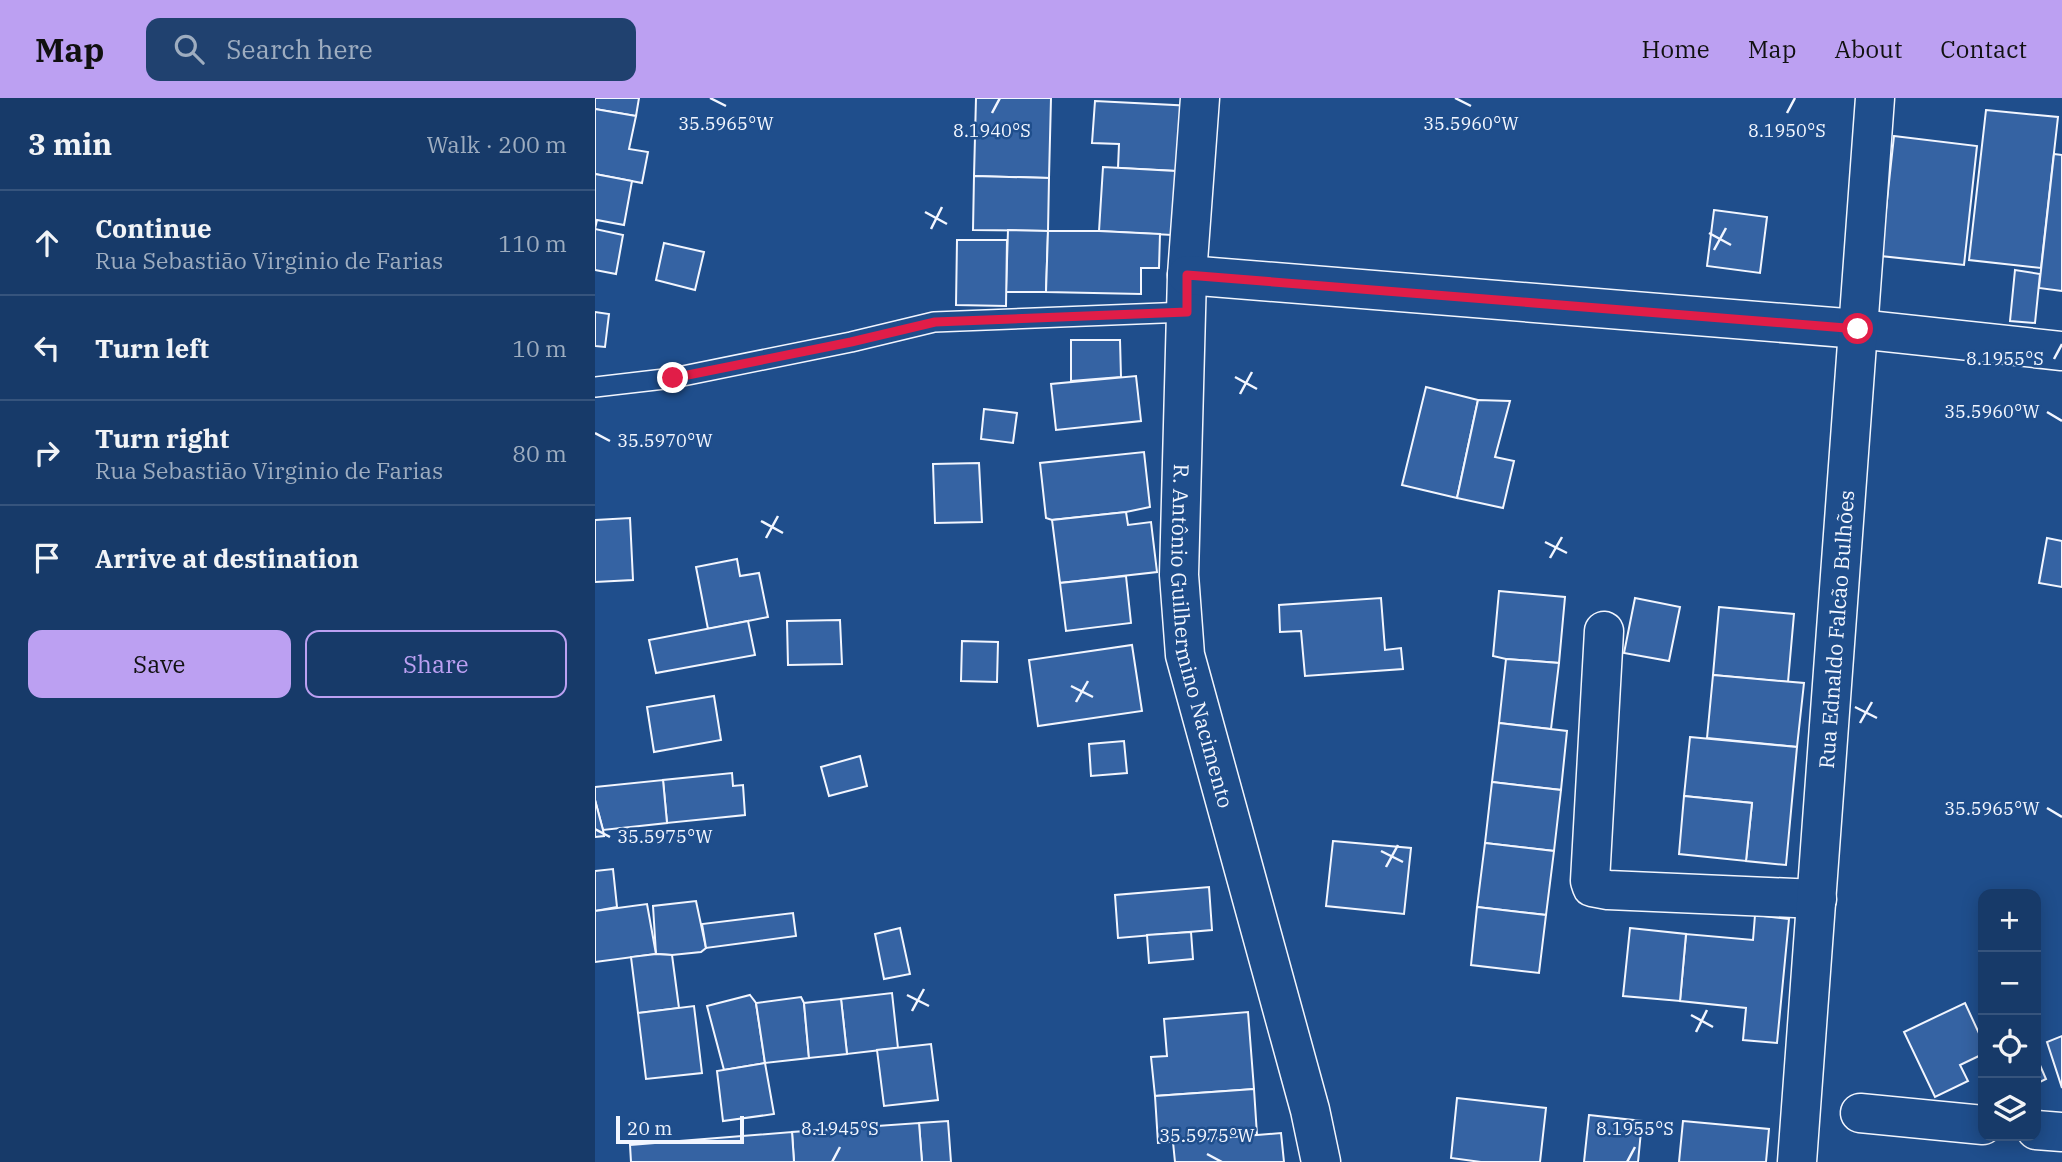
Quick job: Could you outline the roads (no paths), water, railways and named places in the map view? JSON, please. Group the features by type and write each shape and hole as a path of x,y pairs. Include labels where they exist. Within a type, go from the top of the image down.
{"street":[{"name":"R. Antônio Guilhermino Nacimento","path":"1200,98 1187,294 1179,575 1185,655 1310,1110 1321,1162"},
{"name":"Rua Ednaldo Falcão Bulhões","path":"1797,1162 1875,98"},
{"path":"1187,294 1858,329 2062,351"},
{"path":"1604,632 1590,881 1592,887 1608,890 1817,899"},
{"path":"1860,1113 1978,1125"},
{"path":"2041,1130 2062,1132"}],"lane":[{"path":"595,387 673,378 935,322 1187,294"}]}
